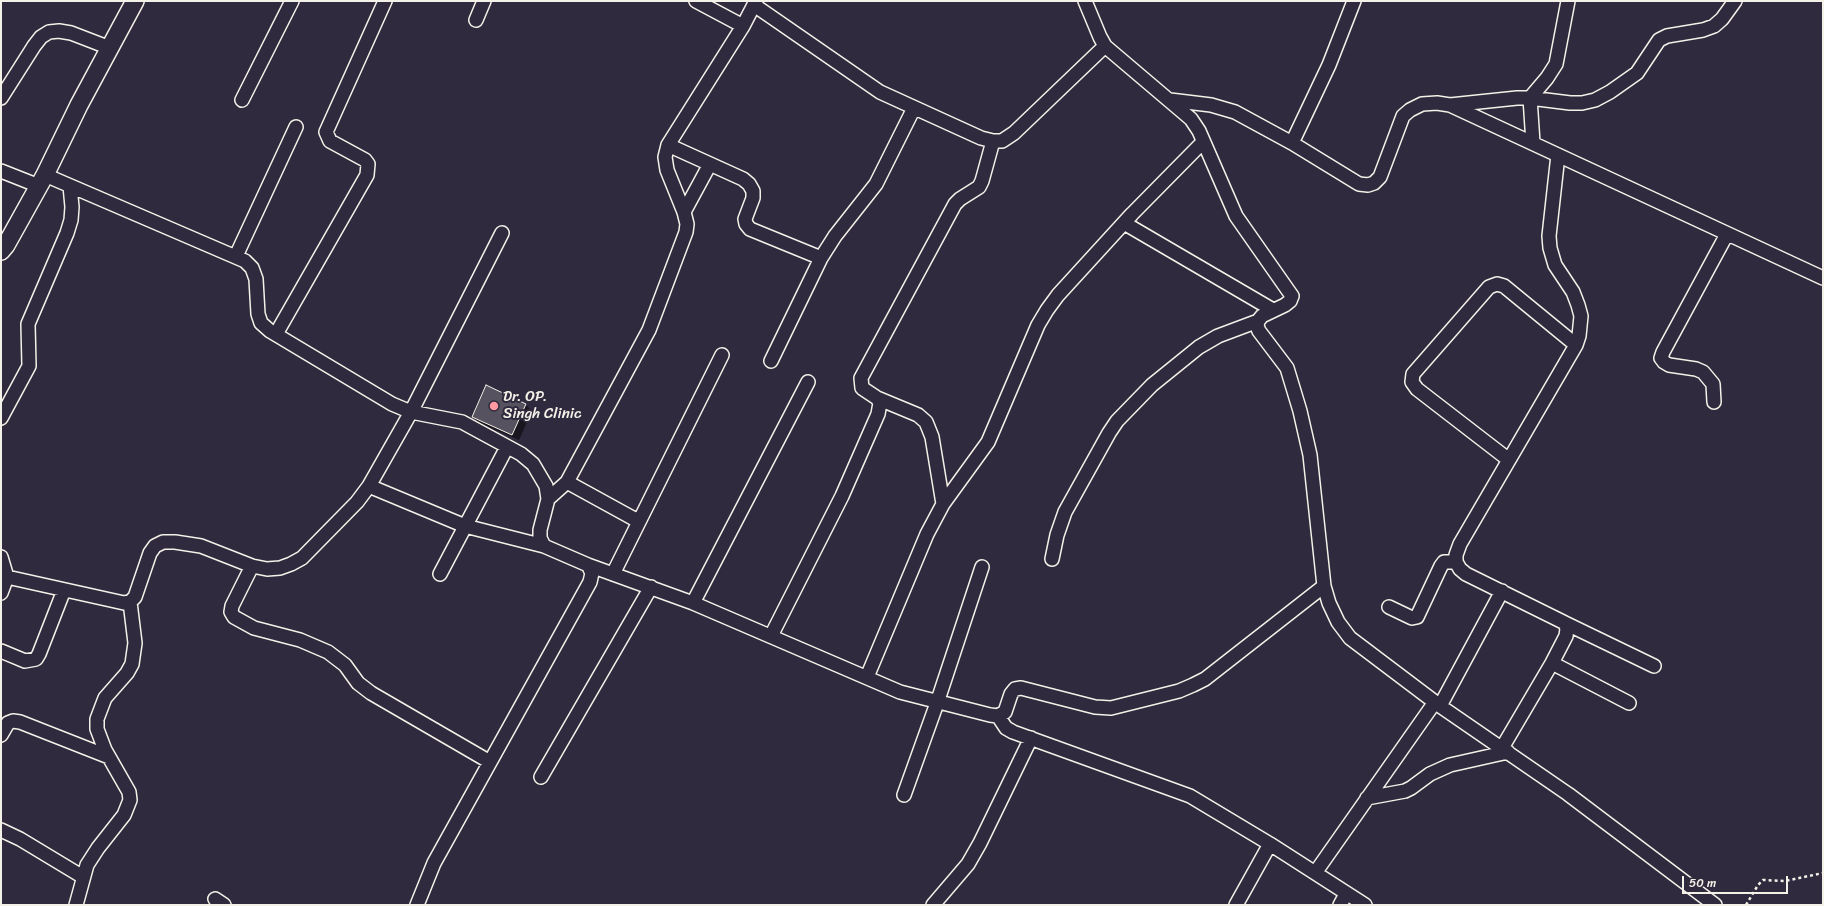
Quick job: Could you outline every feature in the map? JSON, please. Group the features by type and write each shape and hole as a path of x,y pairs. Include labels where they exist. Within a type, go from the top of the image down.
{"street":[{"path":"1,251 6,245 42,181 110,48 136,1"},
{"path":"242,100 292,1"},
{"path":"476,20 484,1"},
{"path":"696,1 743,26"},
{"path":"1052,559 1057,535 1065,512 1117,421 1152,385 1199,347 1218,336 1258,321 1262,316 1285,305 1290,301 1292,296 1236,216 1199,131 1191,119 1105,46 1100,38 1085,1"},
{"path":"1292,143 1329,64 1354,1"},
{"path":"1533,143 1530,98 1547,78 1556,64 1568,1"},
{"path":"1170,100 1222,107 1235,112 1292,143 1359,184 1368,185 1374,183 1380,177 1403,116 1410,110 1422,104 1437,103 1450,105 1530,98 1570,104 1582,103 1610,92 1637,73 1659,40 1667,36 1703,30 1714,26 1722,19 1735,1"},
{"path":"276,334 368,175 368,164 365,160 330,141 326,132 380,3"},
{"path":"548,499 567,482 649,330 686,232 687,224 684,212 667,170 665,157 668,145 743,26 755,3 866,83 914,108 981,138 993,141 1002,141 1014,133 1105,46"},
{"path":"1,98 34,46 49,32 59,31 71,33 110,48"},
{"path":"1450,105 1823,278"},
{"path":"771,361 822,258 835,236 876,184 914,108"},
{"path":"236,256 296,126"},
{"path":"943,504 933,442 926,422 918,415 877,398 862,388 861,384 864,372 956,204 960,199 978,187 982,181 986,171 993,141"},
{"path":"867,677 927,534 943,504 988,442 1038,326 1047,310 1058,295 1124,223 1203,142"},
{"path":"668,145 743,179 749,184 753,191 753,198 745,219 746,224 750,229 822,258"},
{"path":"1558,155 1549,236 1550,248 1555,265 1573,292 1578,305 1581,327 1576,345 1460,544 1456,562 1460,569 1466,574 1654,666"},
{"path":"684,212 710,164"},
{"path":"1,171 70,186 245,261 252,268 256,278 258,314 261,323 276,334 392,404 411,412 462,422 507,447 533,464 546,486 548,499 540,530 540,538 544,546"},
{"path":"1,418 29,366 28,324 67,233 71,220 72,207 70,186"},
{"path":"1124,223 1273,310"},
{"path":"7,577 124,603 130,602 135,597 150,553 155,546 163,542 175,542 201,546 252,566 267,569 280,568 302,558 357,502 369,486 411,412 502,233"},
{"path":"1714,402 1713,384 1703,372 1696,369 1669,365 1664,362 1662,358 1663,352 1727,234"},
{"path":"1509,460 1417,389 1412,382 1413,374 1489,287 1497,284 1504,286 1576,345"},
{"path":"1258,321 1259,331 1287,368 1305,429 1310,455 1324,586 1329,603 1338,622 1350,638 1437,704 1505,750 1630,840 1715,905"},
{"path":"613,574 638,521 722,355"},
{"path":"694,603 808,382"},
{"path":"771,636 842,496 878,414 880,403 877,398"},
{"path":"440,574 507,447"},
{"path":"567,482 638,521"},
{"path":"369,486 465,526 544,546 588,565 694,603 900,692 998,716 1005,712 1011,694 1015,689 1021,688 1095,706 1111,708 1179,691 1205,679 1324,586"},
{"path":"1,557 7,577 1,593"},
{"path":"1389,607 1412,618 1416,617 1441,566 1444,562 1456,562"},
{"path":"417,905 434,863 590,582 592,573 588,565"},
{"path":"252,566 232,606 231,612 234,617 254,628 300,640 328,652 345,665 358,682 371,693 490,762"},
{"path":"904,795 982,567"},
{"path":"541,776 651,587"},
{"path":"1,651 25,661 36,659 64,590"},
{"path":"1315,873 1367,798 1437,704 1502,591"},
{"path":"76,905 83,877 92,856 124,815 130,800 128,788 98,736 97,719 105,698 127,673 132,664 135,643 130,602"},
{"path":"1367,798 1400,793 1411,788 1430,774 1450,764 1505,750 1566,636 1567,629 1565,623"},
{"path":"1552,663 1629,704"},
{"path":"998,716 1006,728 1176,789 1270,844 1315,873 1343,900 1365,905"},
{"path":"1,735 8,723 13,721 20,722 109,757"},
{"path":"933,905 968,864 980,843 1031,738"},
{"path":"1,830 83,877"},
{"path":"1236,905 1270,844"}],"path":[{"path":"1746,905 1758,885 1763,880 1785,881 1823,873"}],"building":[{"path":"486,385 526,404 512,435 472,417"}],"place":[{"name":"Dr. OP. Singh Clinic","path":"494,406"}]}
